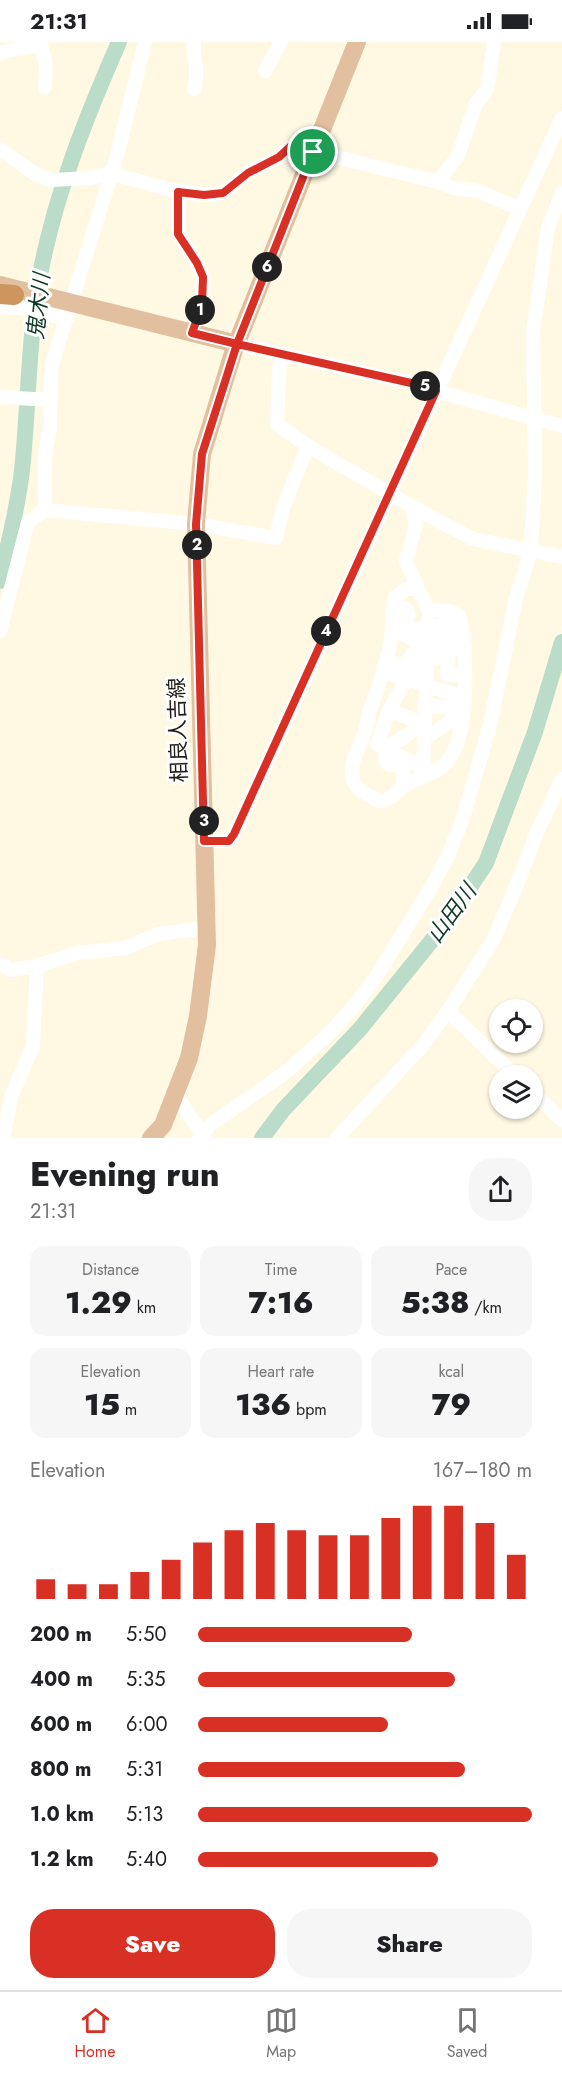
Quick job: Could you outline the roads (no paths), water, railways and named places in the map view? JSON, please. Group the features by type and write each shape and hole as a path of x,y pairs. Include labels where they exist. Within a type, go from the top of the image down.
{"main road":[{"name":"相良人吉線","path":"150,1138 163,1125 189,1058 205,965 196,524 202,454 236,347 357,42"},
{"path":"11,295 236,347"},
{"path":"69,310 192,333 236,347"}],"street":[{"path":"45,510 45,455 50,428 53,362 117,156 145,42"},
{"path":"194,42 193,52 197,64 194,88"},
{"path":"265,71 281,42"},
{"path":"438,182 458,156 476,103 487,90 494,42"},
{"path":"0,53 41,44 46,64 45,87"},
{"path":"204,841 229,841 234,834 562,118"},
{"path":"0,149 34,174 51,180 91,178 110,173 178,192 204,195 223,193 248,173 279,157 291,146 438,182 453,188 478,191 520,209"},
{"path":"178,192 178,234 197,263 203,277 202,305 192,333"},
{"path":"176,1094 202,1136 285,1073 328,1035 376,977 449,854 475,778 504,662 516,598 534,552 536,419 533,332 548,228 562,194"},
{"path":"236,347 281,360 427,392 436,391"},
{"path":"236,347 429,387 436,391 562,426"},
{"path":"281,360 277,424 308,446 473,539 562,557"},
{"path":"0,397 50,400"},
{"path":"0,631 28,522 45,510 196,524 276,538 284,508 308,446"},
{"path":"411,506 416,524 406,561 429,609 429,645 424,705 427,770"},
{"path":"418,589 406,589 395,597 386,661 363,738 356,751 353,781 365,793 380,801 391,799 404,786 427,770 442,767 453,753 462,725 465,643 459,616 452,612 429,609"},
{"path":"392,610 405,608 409,615 406,625 448,658 447,675 465,675"},
{"path":"386,661 405,668 412,654 429,645 451,625 452,612"},
{"path":"392,629 429,645 465,643"},
{"path":"404,786 403,770 398,764 386,763 381,747 389,710 429,645"},
{"path":"386,661 407,679 463,706"},
{"path":"424,705 463,706"},
{"path":"424,739 463,706"},
{"path":"389,710 424,724"},
{"path":"381,747 424,724"},
{"path":"363,738 427,770"},
{"path":"337,1138 424,1044 492,942 537,832 562,779"},
{"path":"0,964 10,970 37,966 77,953 125,948 158,934 206,928"},
{"path":"3,1138 6,1093 33,1046 37,966"},
{"path":"448,1011 504,1065"},
{"path":"543,1102 562,1120"}],"waterway":[{"name":"鬼木川","path":"0,581 20,484 34,319 47,241 74,154 119,42"},
{"name":"山田川","path":"262,1138 283,1110 360,1029 446,923 486,863 535,732 562,642"}]}
